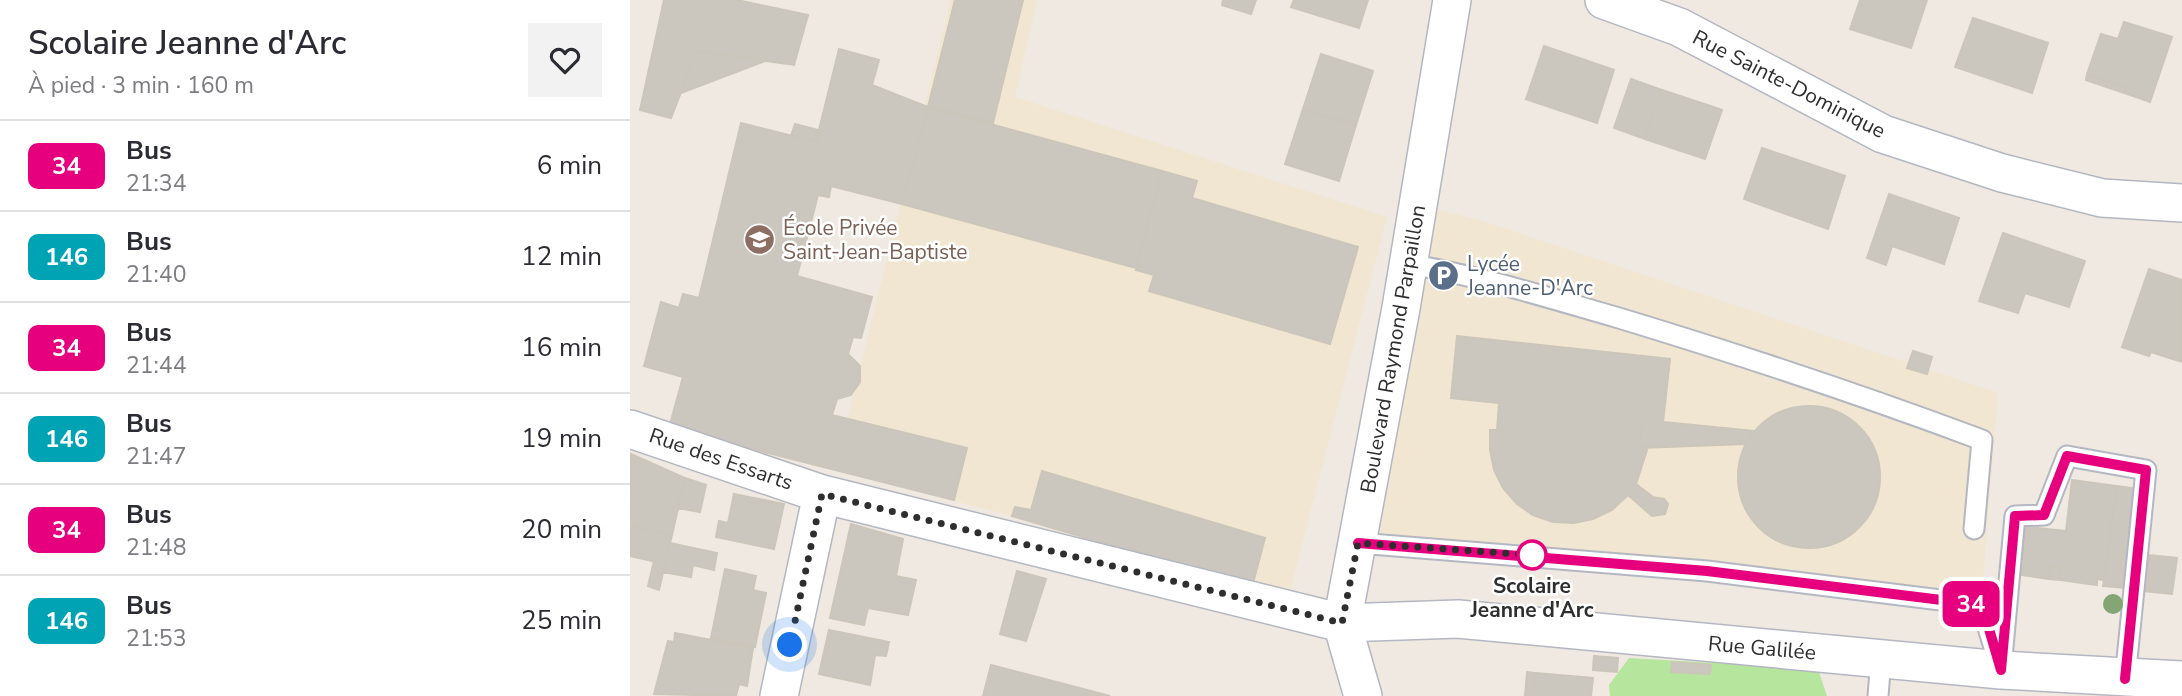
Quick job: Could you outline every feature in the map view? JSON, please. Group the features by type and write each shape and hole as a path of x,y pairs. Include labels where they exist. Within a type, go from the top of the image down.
{"street":[{"name":"Boulevard Raymond Parpaillon","path":"1363,696 1342,623 1408,264 1452,0"},
{"name":"Rue Sainte-Dominique","path":"1604,0 1679,27 1883,134 2002,173 2102,198 2182,203"},
{"name":"Rue des Essarts","path":"630,429 822,494 1342,623"},
{"path":"779,696 822,494"},
{"name":"Rue Galilée","path":"1342,623 1458,619 2001,670 2125,679 2182,680"}],"lane":[{"path":"1408,264 1466,273 1674,335 1839,387 1982,440 1974,529"},
{"path":"2001,670 2015,516 2044,515 2067,456 2146,470 2125,679"},
{"path":"1358,543 1707,571 1982,605 2001,670"},
{"path":"1878,696 1881,659"}],"shaded area":[{"path":"951,0 1037,0 1015,97 1387,217 1291,587 1262,590 1012,516 835,470"},
{"path":"1419,205 1480,220 1998,393 1981,605 1358,543"}],"green space":[{"path":"1629,658 1818,669 1827,696 1610,696 1609,685"}],"building":[{"path":"664,0 737,0 808,15 794,65 697,51 671,118 640,110"},
{"path":"955,0 1023,0 993,123 928,107"},
{"path":"1223,0 1256,0 1251,14 1222,5"},
{"path":"1294,0 1368,0 1359,28 1291,7"},
{"path":"1860,0 1927,0 1911,48 1850,29"},
{"path":"1973,18 2048,43 2032,93 1955,67"},
{"path":"2124,22 2172,37 2150,102 2124,93 2126,87 2087,74 2101,34 2118,39"},
{"path":"1544,46 1614,70 1597,123 1526,99"},
{"name":"École Privée Saint-Jean-Baptiste","path":"839,49 879,60 872,85 928,107 902,204 831,186 829,197 818,195 797,276 872,297 861,338 853,337 848,354 860,366 860,382 851,395 837,399 832,415 967,448 954,500 669,428 683,377 644,366 661,302 679,308 683,294 699,298 741,123 816,142"},
{"path":"697,51 765,61 681,93"},
{"path":"1321,54 1373,71 1356,125 1303,109"},
{"path":"2087,74 2126,87 2124,93 2086,80"},
{"path":"1631,79 1662,90 1645,139 1614,128"},
{"path":"1662,90 1722,110 1705,159 1645,139"},
{"path":"928,107 1162,171 1136,268 902,204"},
{"path":"1303,109 1356,125 1339,181 1285,164"},
{"path":"795,124 818,130 816,142 791,136"},
{"path":"1762,148 1845,176 1828,229 1744,199"},
{"path":"1162,171 1197,181 1192,198 1358,247 1330,344 1149,291 1154,275 1136,270"},
{"path":"1889,194 1959,218 1944,264 1892,246 1886,265 1867,258"},
{"path":"2003,233 2085,261 2069,307 2025,293 2018,313 1979,301"},
{"path":"2149,269 2182,280 2182,362 2151,352 2149,356 2122,347"},
{"path":"1457,336 1670,359 1663,422 1642,420 1640,448 1648,447 1636,484 1653,497 1664,499 1668,504 1665,514 1652,516 1628,495 1612,510 1593,519 1574,523 1553,522 1533,515 1517,504 1503,488 1494,470 1490,450 1490,430 1497,430 1499,403 1451,398"},
{"path":"1913,351 1932,357 1927,374 1907,368"},
{"path":"1809,406 1836,412 1859,427 1874,450 1880,477 1874,504 1859,527 1836,542 1809,548 1782,542 1759,527 1744,504 1738,477 1744,450 1759,427 1782,412"},
{"path":"1642,420 1755,431 1745,444 1640,448"},
{"path":"631,454 685,478 672,535 630,526"},
{"path":"1042,471 1265,538 1252,587 1012,516 1015,507 1031,510"},
{"path":"685,478 706,485 700,512 678,508"},
{"path":"2072,480 2117,486 2104,580 2097,579 2097,585 2060,580 2061,568 2050,567 2049,579 2021,575 2026,527 2066,531"},
{"path":"2117,486 2139,489 2127,588 2103,586"},
{"path":"734,494 784,504 774,549 716,537 719,521 728,523"},
{"path":"851,524 903,539 896,576 916,580 908,615 868,608 864,625 830,618"},
{"path":"630,526 672,535 665,564 630,556"},
{"path":"670,543 717,553 714,570 693,565 691,577 663,572"},
{"path":"2148,555 2177,558 2172,594 2144,591"},
{"path":"654,561 665,564 659,590 648,586"},
{"path":"2050,567 2061,568 2060,580 2049,579"},
{"path":"725,569 756,576 753,590 766,593 755,647 711,638"},
{"path":"1017,571 1046,579 1026,641 1000,634"},
{"path":"829,630 889,642 886,656 875,655 870,685 819,674"},
{"path":"675,633 753,648 747,686 739,684 736,696 654,694 668,641 674,642"},
{"path":"1594,656 1618,658 1617,672 1593,670"},
{"path":"1672,662 1711,665 1710,674 1671,672"},
{"path":"991,665 1022,673 1110,696 983,696"},
{"path":"1527,672 1535,673 1533,696 1525,696"},
{"path":"1535,673 1593,678 1591,696 1533,696"}],"bus line":[{"name":"34","path":"1358,543 1707,571 1982,605 2001,670 2015,516 2044,515 2067,456 2146,470 2125,679"}],"place":[{"name":"École Privée Saint-Jean-Baptiste","path":"760,240"},
{"name":"Lycée Jeanne-D'Arc","path":"1444,276"},
{"name":"Scolaire Jeanne d'Arc","path":"1532,555"}],"route":[{"path":"790,645 822,494 1342,623 1358,543 1532,555"}]}
